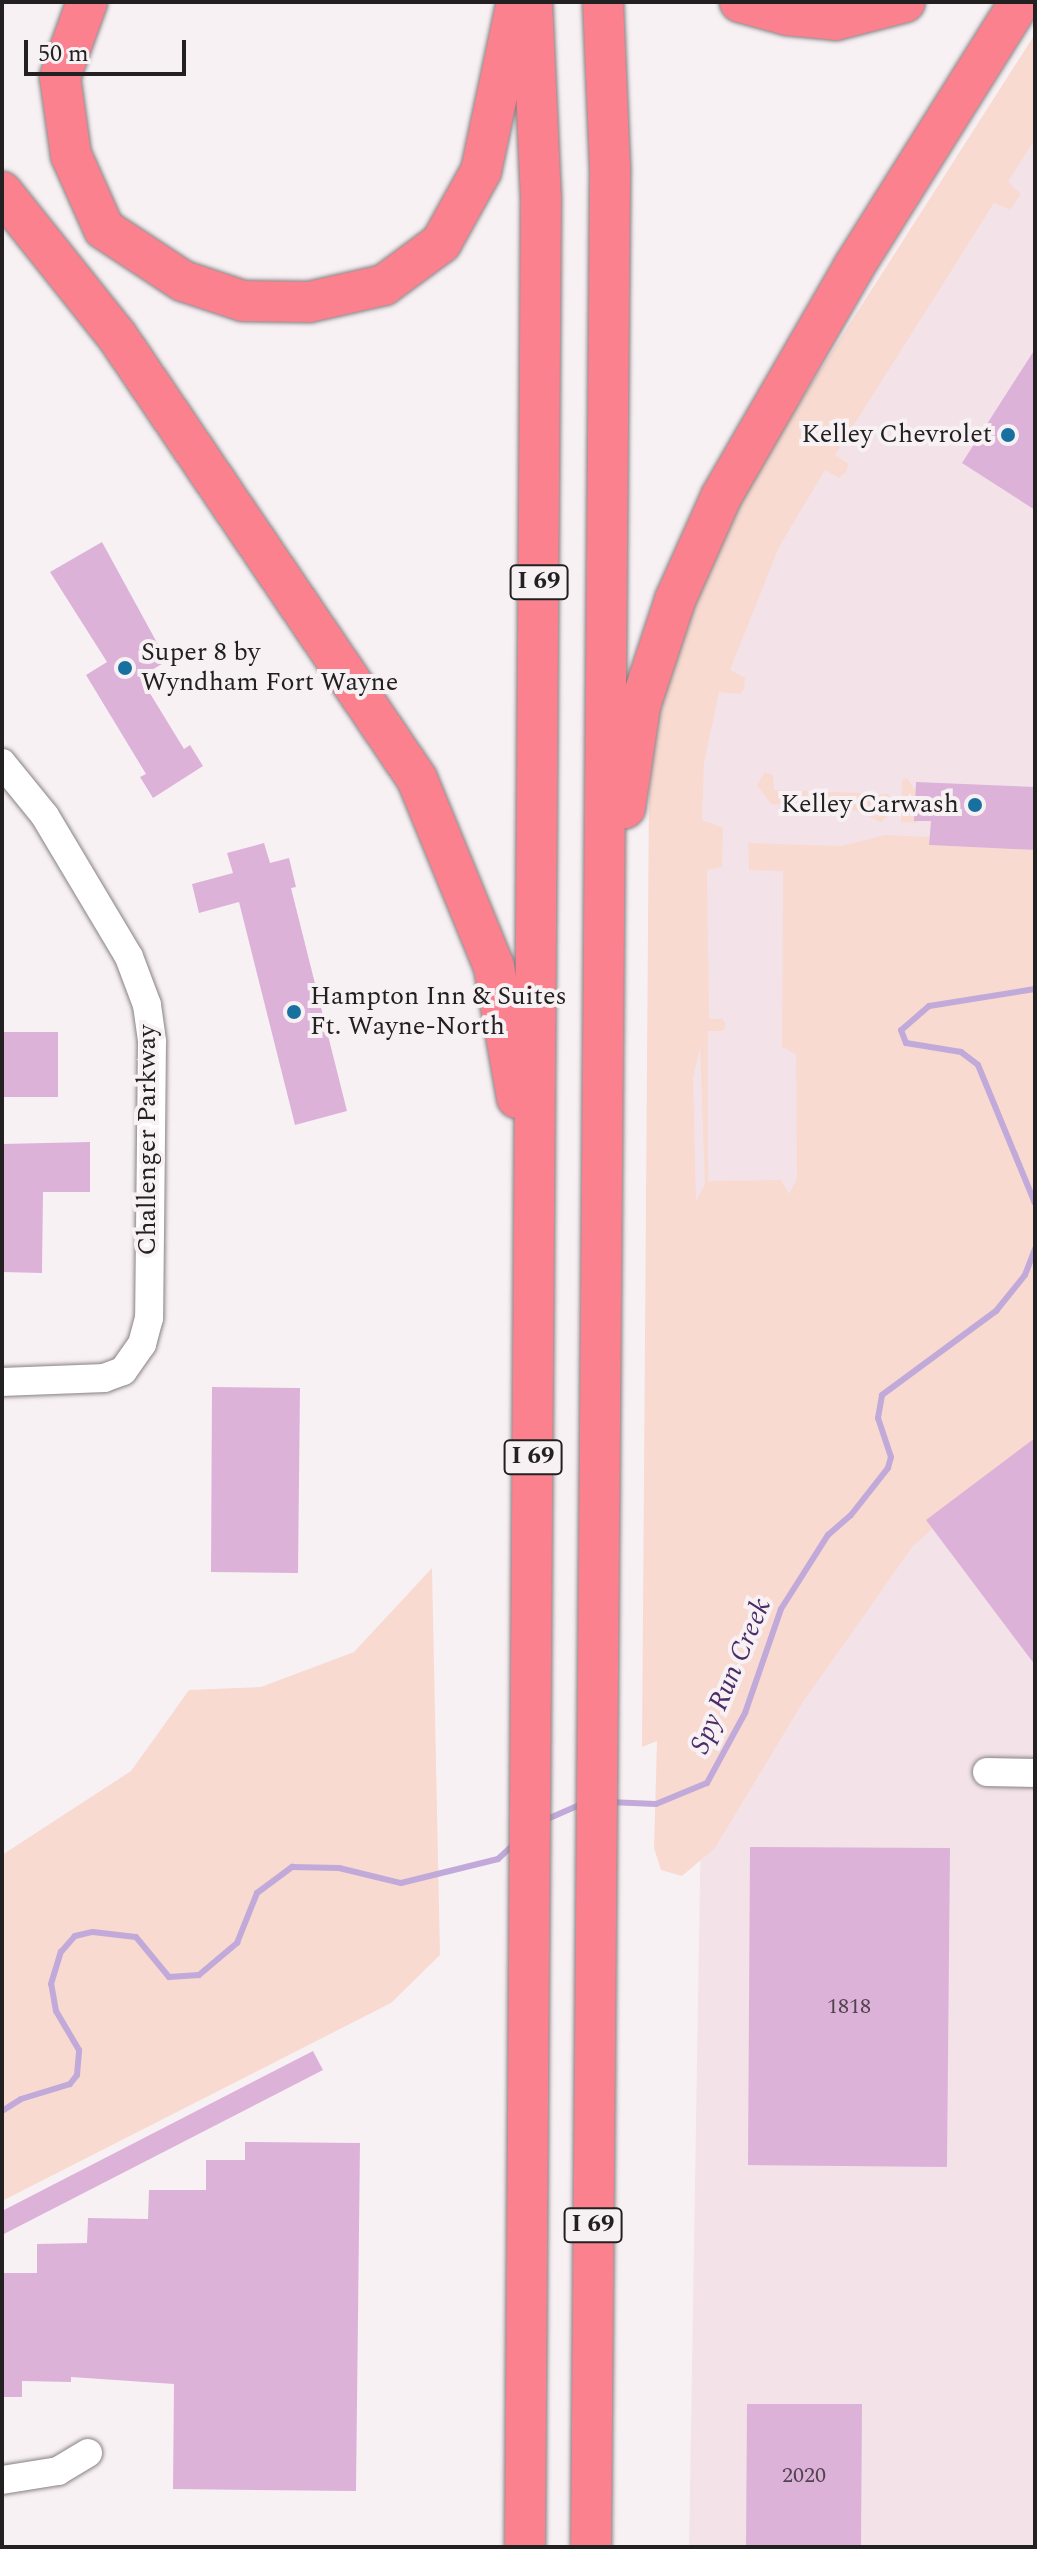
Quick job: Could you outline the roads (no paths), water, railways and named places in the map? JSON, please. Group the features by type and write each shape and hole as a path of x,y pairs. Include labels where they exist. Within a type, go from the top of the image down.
{"highway":[{"path":"87,2 60,77 71,155 104,229 183,281 243,301 309,302 384,285 441,243 481,171 517,2"},
{"name":"I 69","path":"525,2547 541,199 532,2"},
{"name":"I 69","path":"591,2547 610,184 603,2"},
{"path":"740,2 787,15 836,20 905,2"},
{"path":"603,963 640,706 675,600 744,456 853,268 1020,2"},
{"path":"2,192 117,336 417,779 494,967 518,1106 535,1162"}],"street":[{"name":"Challenger Parkway","path":"2,763 45,816 87,881 129,957 147,1005 152,1042 149,1318 138,1354 123,1371 104,1378 2,1382"},
{"path":"987,1772 1035,1773"},
{"path":"2,2480 58,2471 88,2453"}],"waterway":[{"name":"Spy Run Creek","path":"1035,989 929,1006 901,1030 906,1043 961,1052 978,1065 1035,1203"},
{"name":"Spy Run Creek","path":"609,1802 656,1804 707,1783 745,1713 781,1609 828,1535 851,1515 888,1468 891,1457 878,1418 882,1395 996,1311 1025,1275 1035,1249"},
{"name":"Spy Run Creek","path":"545,1820 582,1804"},
{"name":"Spy Run Creek","path":"2,2111 21,2099 70,2084 77,2075 79,2050 56,2011 51,1984 61,1952 75,1936 93,1932 136,1937 169,1977 199,1975 237,1943 257,1893 292,1867 339,1868 401,1883 498,1859 514,1844"}],"place":[{"name":"Kelley Chevrolet","path":"1008,435"},
{"name":"Super 8 by Wyndham Fort Wayne","path":"125,668"},
{"name":"Kelley Carwash","path":"975,805"},
{"name":"Hampton Inn & Suites Ft. Wayne-North","path":"294,1012"}]}
